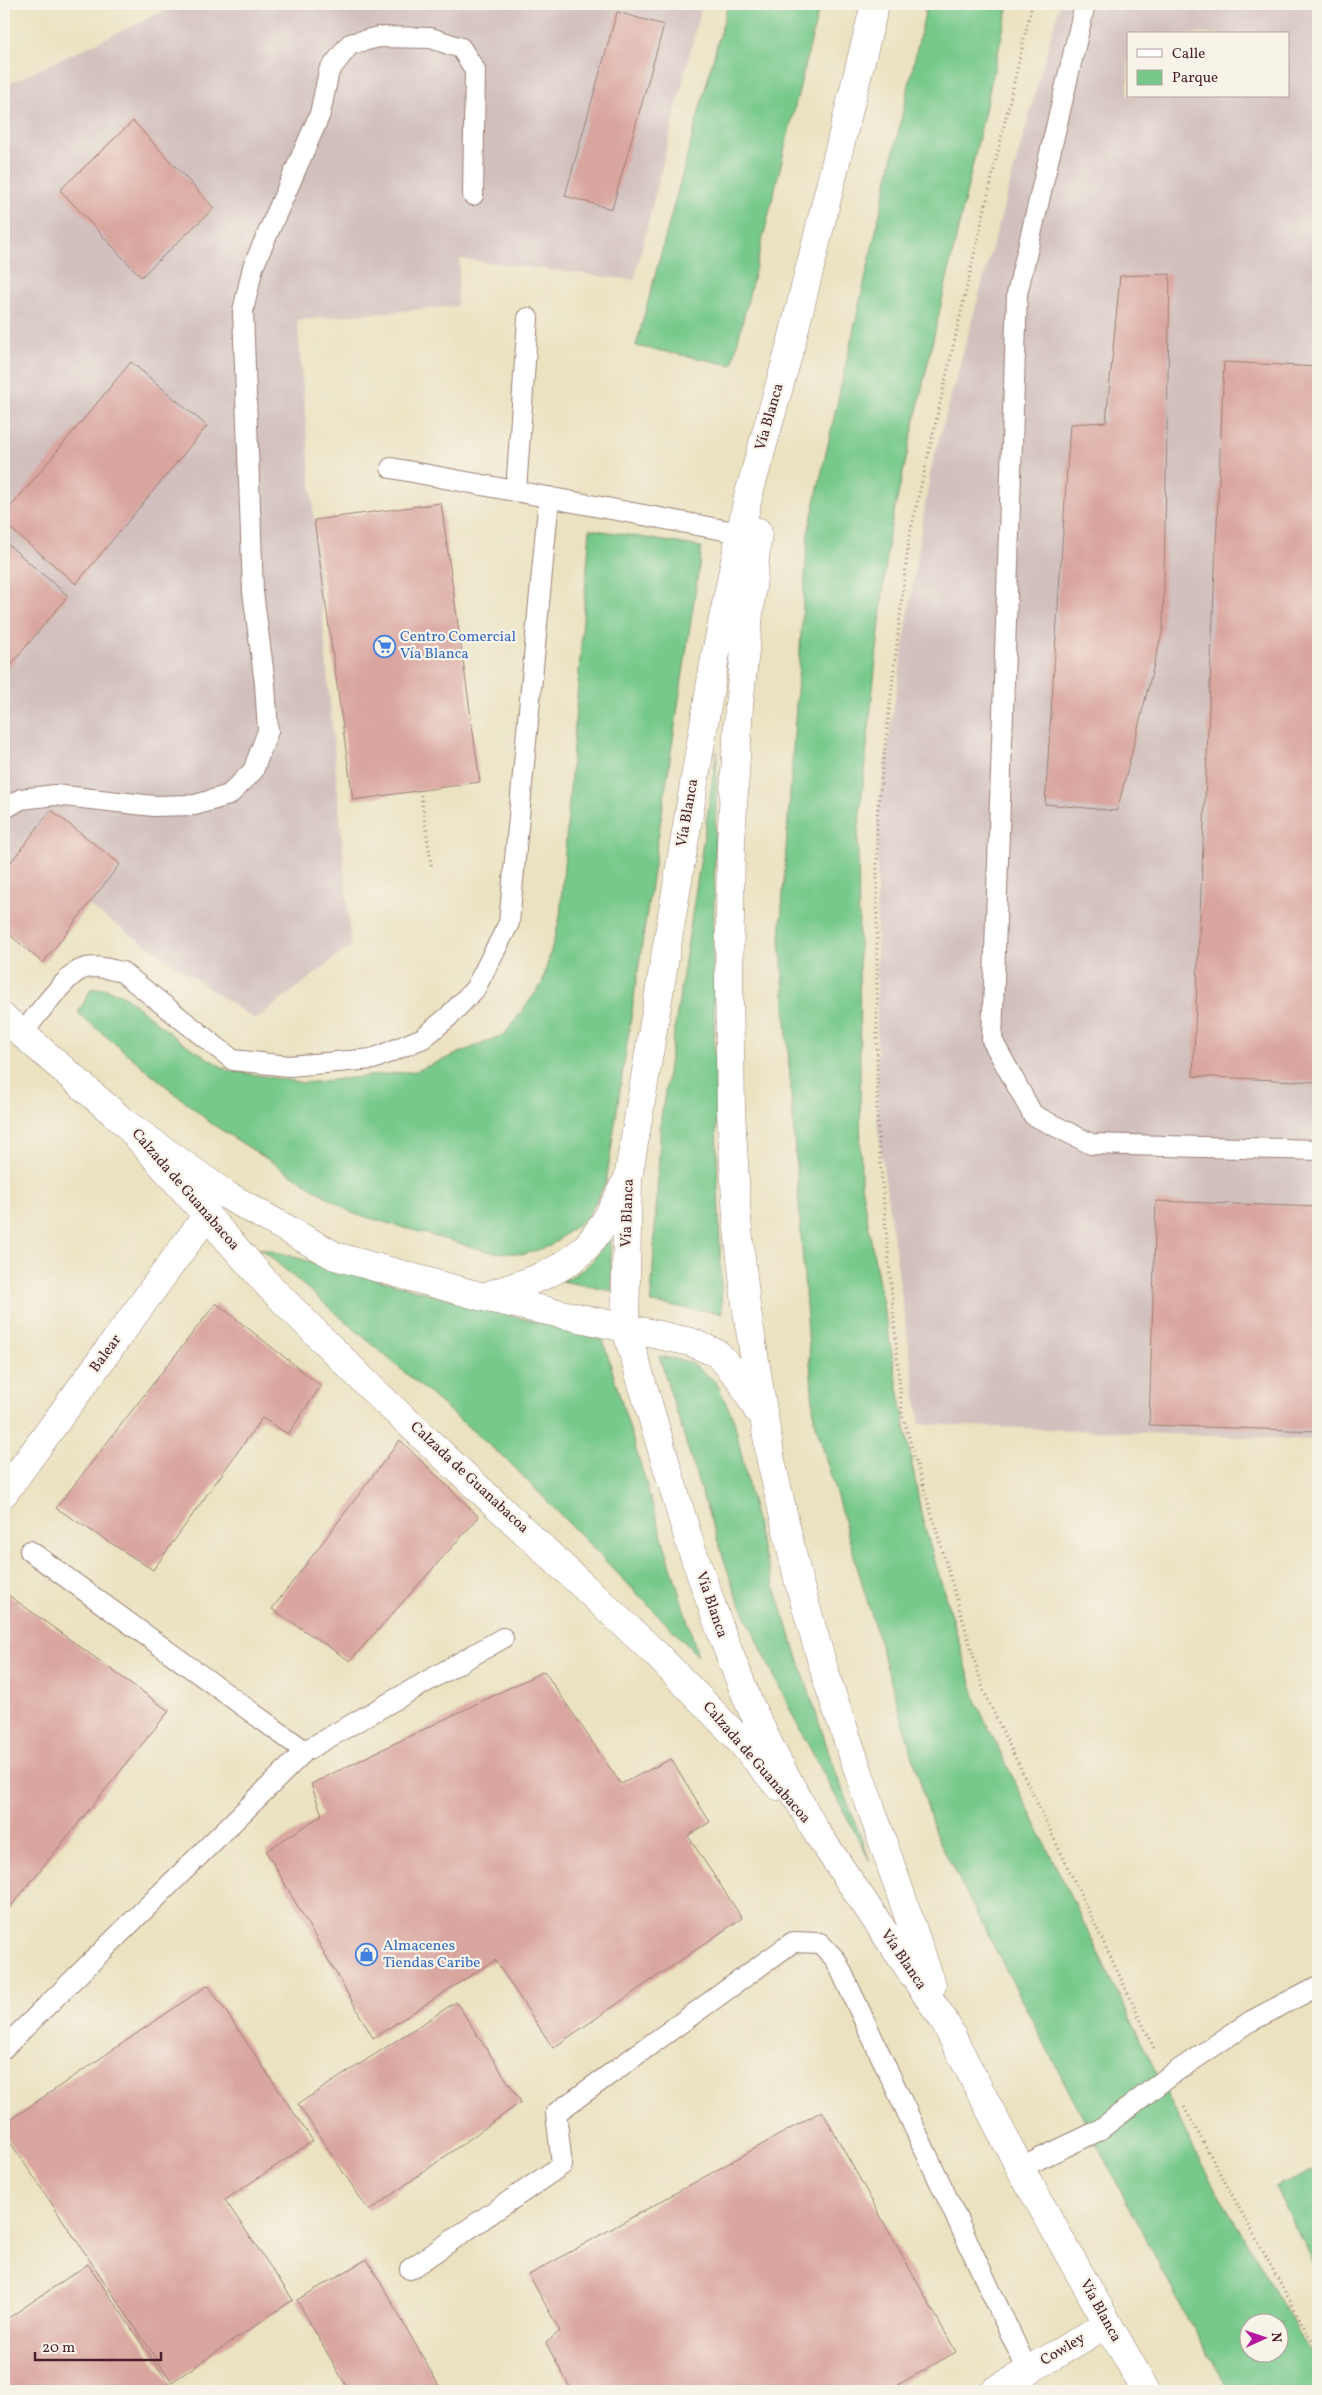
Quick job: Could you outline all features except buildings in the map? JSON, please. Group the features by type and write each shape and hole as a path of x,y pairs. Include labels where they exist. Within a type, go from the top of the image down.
{"main road":[{"name":"Vía Blanca","path":"875,4 790,348 748,497 714,658 628,1179 625,1326 690,1544 725,1643 753,1712 815,1830 943,2018 1020,2168 1146,2391"},
{"name":"Vía Blanca","path":"790,348 754,559 739,705 731,852 729,986 730,1110 737,1219 746,1305 771,1461 799,1583 828,1683 943,2018"},
{"name":"Calzada de Guanabacoa","path":"13,1026 125,1123 228,1196 335,1256 483,1297 625,1326 691,1342 718,1354 740,1379 757,1408 771,1461"},
{"name":"Calzada de Guanabacoa","path":"125,1123 269,1286 371,1388 656,1654 735,1735 815,1830"},
{"path":"483,1297 537,1279 583,1250 602,1227 628,1179"},
{"name":"Balear","path":"4,1493 208,1215"},
{"name":"Cowley","path":"994,2391 1107,2324"}],"lane":[{"path":"1085,4 1017,294 992,1040 1033,1114 1091,1144 1318,1150"},
{"path":"4,808 21,799 55,795 154,806 195,805 229,795 253,771 268,731 265,684 253,592 243,311 252,266 320,114 329,71 350,44 380,36 432,38 461,48 475,70 473,195"},
{"path":"516,491 528,318"},
{"path":"391,468 740,533"},
{"path":"13,1026 49,1000 80,970 103,967 122,972 233,1060 289,1066 373,1059 423,1038 448,1017 475,989 509,923 549,497"},
{"path":"30,1552 305,1751"},
{"path":"4,2048 305,1751 503,1638"},
{"path":"410,2269 562,2165 556,2114 793,1942 820,1942 836,1960 1028,2371"},
{"path":"1020,2168 1098,2130 1168,2077 1251,2021 1318,1986"}],"path":[{"path":"1032,4 909,538 877,816 877,1124 902,1413 984,1692 1168,2077 1318,2352"},
{"path":"420,790 432,870"}],"shaded area":[{"path":"179,4 702,4 634,280 460,259 457,306 297,320 351,946 255,1020 88,905 43,963 4,930 4,86"},
{"path":"1060,4 1318,4 1318,1440 920,1424 877,1124 877,816 931,468"}],"green space":[{"path":"728,4 820,4 732,365 636,346"},
{"path":"927,4 1009,4 889,535 858,833 861,1185 922,1518 978,1706 1197,2156 1287,2312 1240,2312 1240,2362 1290,2362 1290,2317 1318,2366 1318,2391 1230,2391 1187,2318 935,1833 814,1418 780,937 808,533"},
{"path":"590,529 702,547 606,1183 587,1217 550,1246 525,1254 490,1252 352,1213 212,1124 78,1013 91,989 103,988 123,995 177,1039 227,1070 304,1083 416,1071 505,1034 542,984 560,917"},
{"path":"717,751 713,953 722,1313 651,1303 661,1118"},
{"path":"610,1231 612,1291 562,1281 580,1272 592,1262"},
{"path":"260,1248 603,1340 698,1656 510,1463"},
{"path":"659,1356 690,1362 716,1382 734,1420 761,1545 833,1765 870,1861 796,1722 735,1593"},
{"path":"1318,2167 1318,2270 1275,2187"}],"place":[{"name":"Centro Comercial Vía Blanca","path":"384,646"},
{"name":"Almacenes Tiendas Caribe","path":"367,1955"}]}
